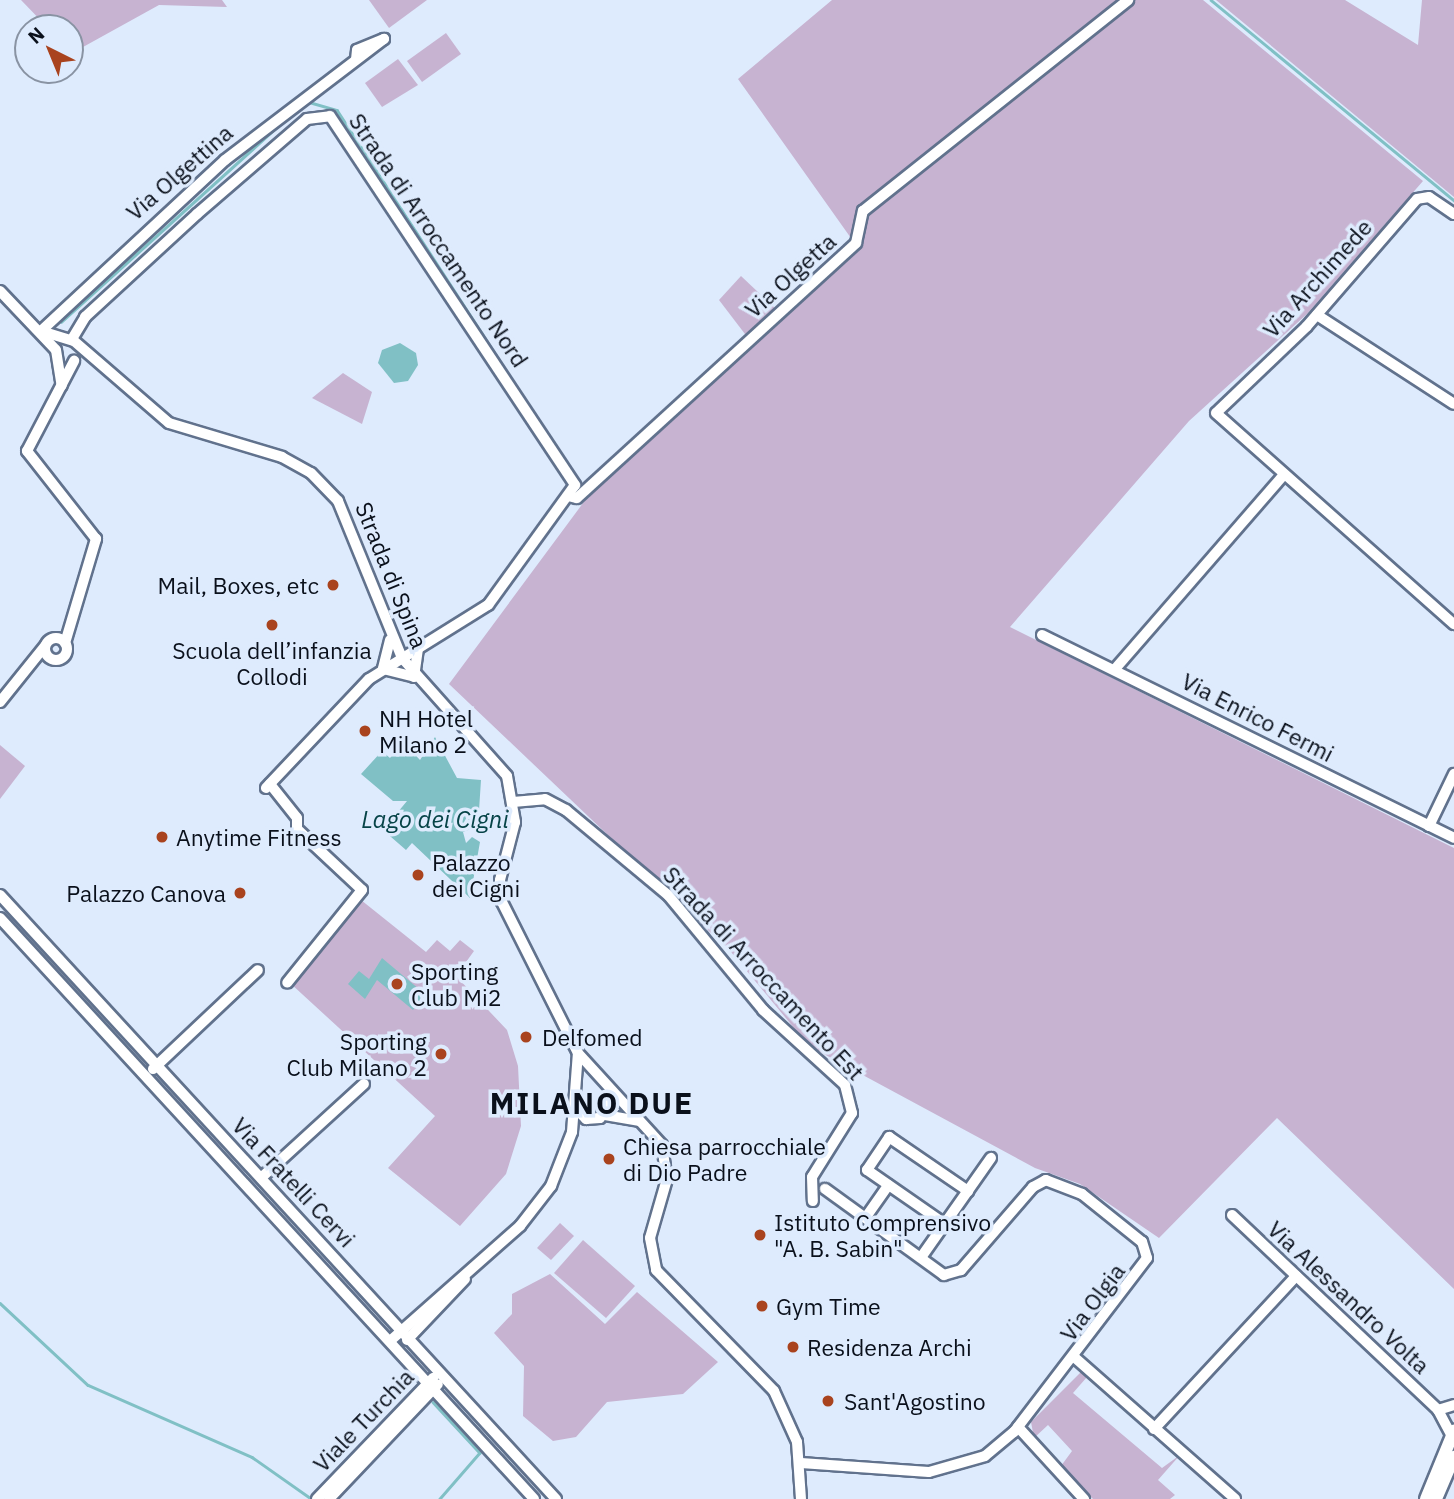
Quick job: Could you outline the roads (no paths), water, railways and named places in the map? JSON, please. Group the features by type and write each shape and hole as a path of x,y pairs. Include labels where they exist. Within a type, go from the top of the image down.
{"main road":[{"path":"1426,1499 1453,1434"},
{"path":"1436,1499 1454,1457"}],"street":[{"name":"Via Olgetta","path":"568,496 577,498 856,243 863,211 1128,0"},
{"name":"Via Olgettina","path":"41,331 205,178 356,59"},
{"name":"Strada di Arroccamento Nord","path":"69,339 85,317 197,214 307,119 330,116 562,462 575,485 568,496"},
{"name":"Via Archimede","path":"1283,476 1219,418 1221,404 1317,316 1422,197 1454,214"},
{"path":"0,291 41,331 57,354 60,396"},
{"path":"1317,316 1454,404"},
{"path":"41,331 69,339 57,354"},
{"name":"Strada di Spina","path":"69,339 76,357 98,366 169,424 274,453 318,479 354,530 390,637 414,677 495,755 513,802 502,902 578,1053 599,1083"},
{"path":"0,702 32,658 47,652 61,641 96,539 27,453 60,396 76,357 57,354"},
{"path":"1115,669 1283,476 1454,624"},
{"path":"287,983 362,890 297,829 297,818 268,786 346,699 383,669 475,615 506,586 568,496"},
{"name":"Via Enrico Fermi","path":"1042,635 1454,838"},
{"path":"383,669 390,637 418,649"},
{"path":"47,652 62,659 61,641"},
{"path":"383,669 414,677 418,649"},
{"path":"1429,826 1454,774"},
{"name":"Strada di Arroccamento Est","path":"513,802 545,799 566,810 668,895 764,1010 845,1085 852,1113 812,1177 813,1202"},
{"name":"Via Fratelli Cervi","path":"0,895 407,1334 556,1499"},
{"name":"Via Fratelli Cervi","path":"0,918 534,1499"},
{"path":"143,1073 258,970"},
{"path":"569,1144 577,1090 578,1053"},
{"path":"577,1090 599,1083 658,1139 668,1167 650,1233 656,1270 670,1291 764,1376 789,1421 801,1463 801,1499"},
{"path":"262,1177 364,1084"},
{"path":"605,1115 610,1095"},
{"path":"575,1108 590,1120"},
{"path":"394,1345 457,1295 469,1272 531,1214 569,1144 590,1120 605,1115 638,1121"},
{"path":"945,1224 867,1170 888,1137 968,1191"},
{"path":"922,1256 991,1158"},
{"name":"Via Olgia","path":"825,1189 922,1256 941,1274 954,1275 1037,1184 1051,1181 1077,1190 1142,1242 1147,1258 1073,1356 1235,1499"},
{"path":"866,1217 888,1185"},
{"name":"Via Alessandro Volta","path":"1232,1216 1438,1410 1453,1434"},
{"path":"1154,1429 1296,1276"},
{"path":"801,1463 952,1469 985,1456 1018,1427 1073,1356"},
{"name":"Viale Turchia","path":"317,1499 442,1374"},
{"name":"Viale Turchia","path":"329,1499 430,1386"},
{"path":"1438,1410 1454,1405"},
{"path":"1018,1427 1084,1499"}],"water":[{"path":"400,343 416,353 418,365 408,381 394,383 378,363 382,350"},
{"name":"Lago dei Cigni","path":"435,737 457,778 481,780 478,826 463,832 466,843 472,837 480,842 470,898 412,843 406,850 383,830 407,801 393,801 361,774 382,751 390,758 403,742 420,760"},
{"name":"Sporting Club Mi2","path":"382,958 426,995 413,1010 377,980 365,999 348,984 359,971 369,979"}],"waterway":[{"path":"1211,0 1454,200"},
{"path":"309,102 337,110 553,442"},
{"path":"61,322 277,127"},
{"path":"0,1303 88,1385 252,1457 309,1497"},
{"path":"433,1402 480,1453 440,1499"}],"place":[{"name":"Mail, Boxes, etc","path":"333,585"},
{"name":"Scuola dell’infanzia Collodi","path":"272,625"},
{"name":"NH Hotel Milano 2","path":"365,731"},
{"name":"Anytime Fitness","path":"162,837"},
{"name":"Palazzo dei Cigni","path":"418,875"},
{"name":"Palazzo Canova","path":"240,893"},
{"name":"Sporting Club Mi2","path":"397,984"},
{"name":"Delfomed","path":"526,1037"},
{"name":"Sporting Club Milano 2","path":"441,1054"},
{"name":"Chiesa parrocchiale di Dio Padre","path":"609,1159"},
{"name":"Istituto Comprensivo \"A. B. Sabin\"","path":"760,1235"},
{"name":"Gym Time","path":"762,1306"},
{"name":"Residenza Archi","path":"793,1347"},
{"name":"Sant'Agostino","path":"828,1401"}],"district":[{"name":"MILANO DUE","path":"592,1103"}]}
